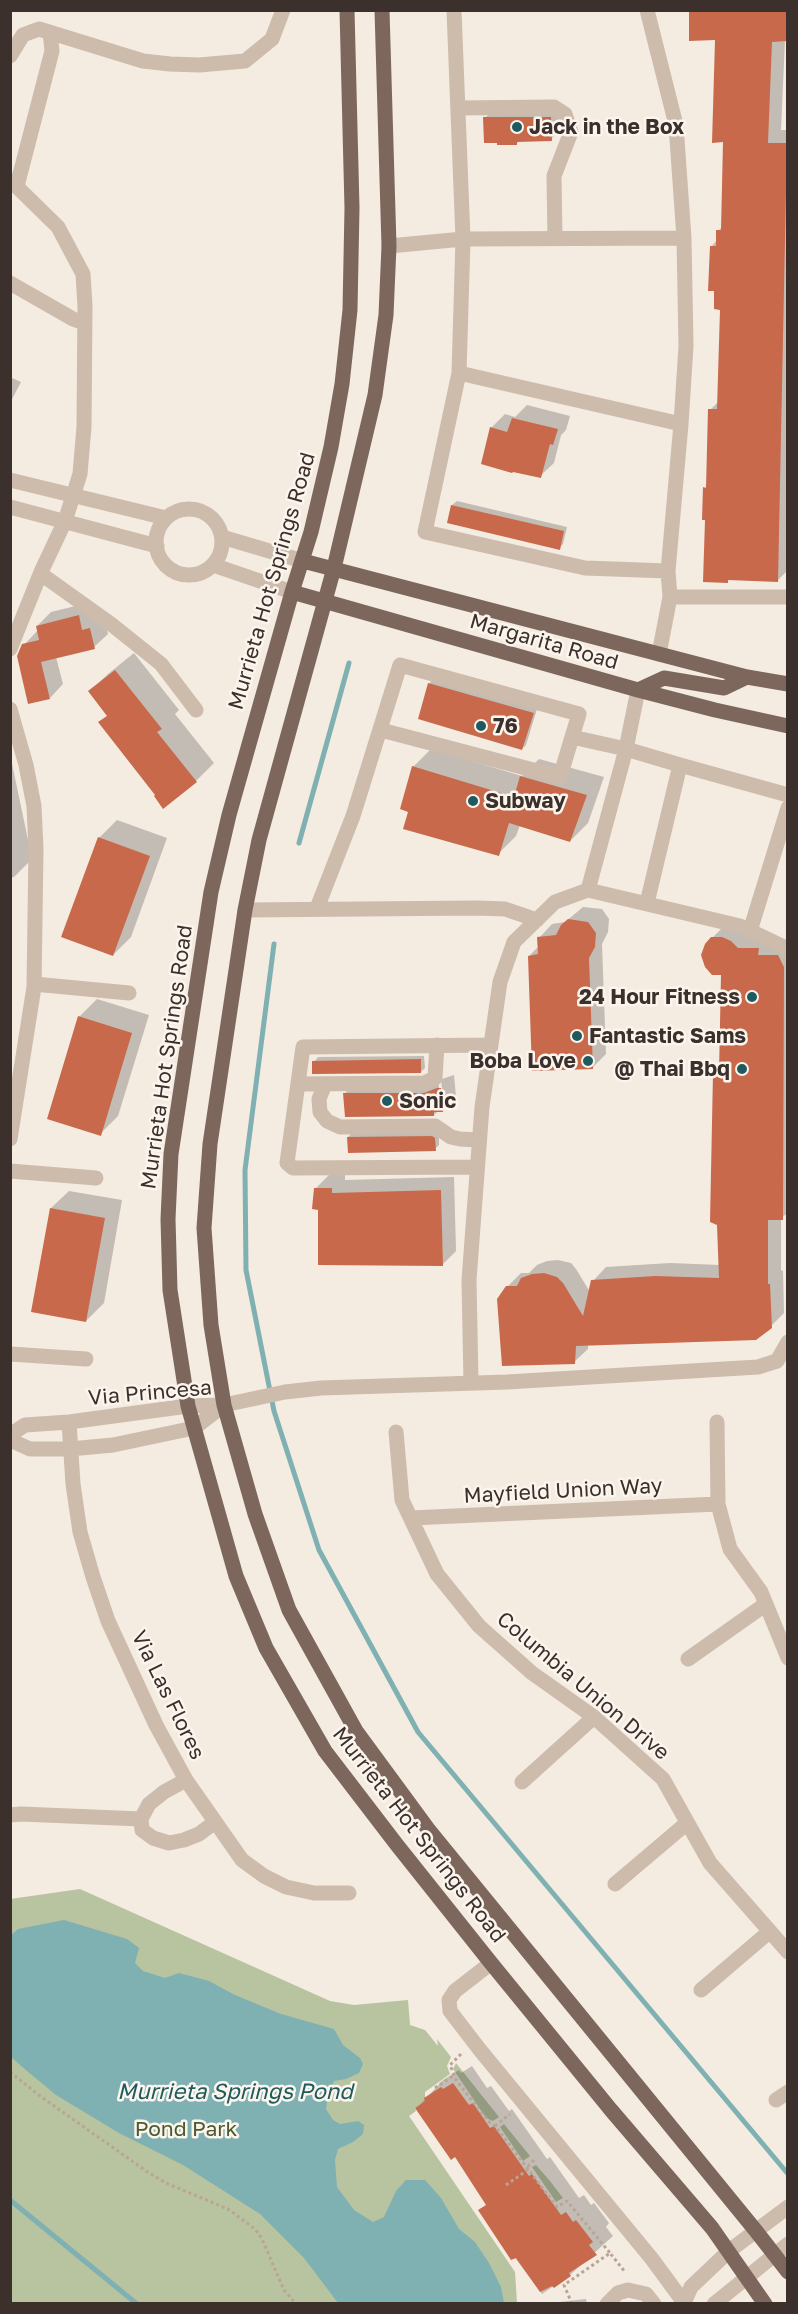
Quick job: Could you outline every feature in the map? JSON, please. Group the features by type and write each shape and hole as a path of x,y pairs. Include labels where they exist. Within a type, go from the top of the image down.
{"main road":[{"name":"Murrieta Hot Springs Road","path":"347,10 352,208 351,310 342,384 331,447 303,561 292,592 229,815 211,892 175,1116 168,1219 170,1290 188,1406 236,1576 266,1648 325,1751 491,1963 611,2110 712,2228 765,2304"},
{"name":"Murrieta Hot Springs Road","path":"382,10 389,246 386,315 375,395 334,568 259,840 245,910 210,1144 204,1228 211,1325 224,1405 255,1514 289,1610 356,1731 471,1884 788,2272"},
{"name":"Margarita Road","path":"303,561 659,654 788,684"},
{"name":"Margarita Road","path":"292,592 638,690 788,726"},
{"path":"638,690 664,678 724,688 747,676"}],"street":[{"path":"10,56 23,35 39,28 150,62 199,65 244,61 272,39 283,10"},
{"path":"454,10 463,239 459,373 425,532 585,568 668,572"},
{"path":"647,10 676,116 684,238 686,346 668,572 670,597 659,654"},
{"path":"10,649 65,521 80,474 82,451 83,274 58,227 14,183 52,51 50,32"},
{"path":"458,108 554,107 565,114 570,132 554,176 555,238"},
{"path":"389,246 463,239 684,238"},
{"path":"10,283 73,319 84,322"},
{"path":"459,373 681,424"},
{"path":"10,480 166,518"},
{"path":"10,507 157,546"},
{"path":"184,509 195,509 213,519 222,537 222,547 213,565 194,574 174,571 166,565 157,546 160,527 166,518 184,509"},
{"path":"222,537 303,561"},
{"path":"213,565 292,592"},
{"path":"41,574 111,624 161,664 196,710"},
{"path":"670,597 788,597"},
{"path":"317,908 353,816 400,665 579,714 560,777 381,730"},
{"path":"588,890 627,749 638,690"},
{"path":"10,709 26,765 33,806 36,849 34,984 10,1139"},
{"path":"572,737 627,749 788,795"},
{"path":"647,903 680,765"},
{"path":"750,931 788,808"},
{"path":"471,1383 469,1280 479,1140 500,982 514,942 555,902 588,890 720,921 750,931 788,949"},
{"path":"245,910 505,909 537,920"},
{"path":"34,984 129,993"},
{"path":"298,1084 424,1083 435,1078 437,1045"},
{"path":"477,1167 293,1168 288,1163 303,1047 490,1045"},
{"path":"325,1084 319,1099 320,1112 327,1121 340,1127 435,1126 451,1137 479,1140"},
{"path":"10,1171 96,1178"},
{"path":"224,1405 285,1392 321,1388 471,1383 759,1368 777,1361 788,1342"},
{"path":"10,1354 86,1359"},
{"name":"Via Princesa","path":"10,1435 25,1425 69,1422 188,1406 224,1405"},
{"name":"Via Princesa","path":"10,1440 30,1449 70,1449 113,1444 194,1428 224,1405"},
{"name":"Via Las Flores","path":"69,1422 80,1532 93,1577 108,1621 151,1715 186,1780 242,1860 286,1887 314,1893 348,1893"},
{"path":"717,1422 718,1504 730,1549 761,1592 788,1658"},
{"name":"Columbia Union Drive","path":"396,1432 402,1500 437,1574 479,1626 532,1673 594,1717 663,1779 710,1863 788,1952"},
{"name":"Mayfield Union Way","path":"411,1518 718,1504"},
{"path":"688,1659 766,1604"},
{"path":"522,1782 594,1717"},
{"path":"186,1780 164,1792 149,1804 141,1820 142,1830 153,1838 169,1843 199,1834 215,1822"},
{"path":"10,1815 141,1820"},
{"path":"615,1884 687,1823"},
{"path":"701,1990 769,1932"},
{"path":"491,1963 455,1991 449,2000 450,2011 652,2259 685,2303"},
{"path":"685,2303 691,2287 729,2252 788,2207"},
{"path":"714,2304 788,2244"},
{"path":"607,2304 618,2293 627,2290 646,2294 654,2304"}],"path":[{"path":"475,2044 451,2062 454,2075 557,2207 567,2201 625,2272"},
{"path":"10,2072 149,2173 168,2184 212,2201 249,2223 262,2239 279,2280 296,2304"},
{"path":"435,2088 454,2075"},
{"path":"506,2185 529,2169 529,2165 534,2160"},
{"path":"573,2304 564,2285 610,2253"}],"green space":[{"name":"Pond Park","path":"80,1889 330,2001 354,2005 408,2000 410,2025 425,2030 438,2046 437,2039 451,2057 447,2066 450,2074 425,2092 425,2101 409,2116 515,2272 517,2303 11,2303 10,1899"},
{"path":"456,2063 499,2117 493,2121 486,2118 453,2069"},
{"path":"504,2124 530,2156 523,2161 500,2127"},
{"path":"536,2165 563,2198 556,2202 532,2167"}],"water":[{"name":"Murrieta Springs Pond","path":"64,1920 127,1939 139,1948 135,1963 143,1971 165,1978 179,1973 209,1981 235,1995 281,2014 334,2029 343,2045 360,2058 363,2064 359,2073 334,2081 328,2095 326,2109 333,2120 340,2124 358,2121 364,2125 363,2134 338,2149 335,2160 337,2187 354,2210 373,2222 384,2217 396,2191 406,2180 425,2180 441,2198 459,2229 475,2242 489,2263 501,2287 504,2303 338,2303 304,2258 260,2214 183,2165 119,2133 56,2095 27,2071 11,2057 11,1935 18,1929"}],"building":[{"path":"689,10 788,10 788,41 772,42 768,143 787,143 778,582 728,580 728,583 703,582 705,520 702,520 703,487 706,488 708,409 717,409 720,310 714,309 714,291 708,291 710,246 716,246 716,230 721,230 723,142 712,143 715,40 689,41"},
{"name":"Jack in the Box","path":"483,117 551,117 552,141 517,142 517,145 484,143"},
{"path":"512,418 558,429 553,445 550,444 541,478 481,464 490,427 507,432"},
{"path":"451,505 564,531 560,550 447,523"},
{"path":"79,615 82,630 90,628 95,649 41,662 50,699 28,704 17,656 22,644 39,640 36,626"},
{"path":"115,670 162,729 157,732 197,782 163,809 155,795 98,722 107,716 88,691"},
{"path":"428,683 534,713 522,750 418,719"},
{"path":"412,766 514,797 520,776 587,795 570,842 509,823 499,856 403,829 408,812 400,809"},
{"path":"98,837 150,856 113,956 61,937"},
{"path":"568,919 588,922 596,933 595,947 589,958 593,1069 532,1071 528,956 538,954 537,937 556,935 561,925"},
{"path":"711,937 722,937 731,941 738,948 759,948 758,955 778,955 784,967 783,1220 768,1220 768,1284 770,1284 772,1328 756,1340 576,1346 575,1364 502,1366 497,1299 506,1286 517,1286 521,1278 544,1273 557,1277 583,1316 591,1280 655,1276 719,1278 717,1225 710,1222 713,1073 719,1073 721,975 712,975 705,967 701,955 705,944"},
{"path":"78,1016 132,1033 101,1136 47,1119"},
{"path":"421,1059 421,1073 312,1074 312,1061"},
{"path":"441,1088 443,1112 434,1112 434,1116 345,1117 343,1093 424,1093"},
{"path":"432,1136 435,1138 436,1151 348,1153 347,1137"},
{"path":"314,1188 332,1188 332,1193 441,1190 443,1266 318,1265 318,1210 312,1209"},
{"path":"50,1208 105,1218 86,1322 31,1312"},
{"path":"453,2083 469,2105 473,2103 490,2128 494,2126 529,2176 532,2174 561,2215 566,2212 573,2222 576,2220 593,2242 589,2245 597,2255 569,2273 571,2276 554,2288 552,2286 540,2292 516,2258 511,2260 478,2210 486,2205 455,2157 451,2160 415,2108 425,2101 424,2098 441,2087 443,2089"}],"waterway":[{"path":"299,843 349,663"},
{"path":"274,944 245,1170 246,1270 274,1411 319,1550 418,1732 788,2174"},
{"path":"10,2200 137,2304"}],"place":[{"name":"Jack in the Box","path":"517,127"},
{"name":"76","path":"481,726"},
{"name":"Subway","path":"473,801"},
{"name":"24 Hour Fitness","path":"752,997"},
{"name":"Fantastic Sams","path":"577,1036"},
{"name":"Boba Love","path":"588,1061"},
{"name":"@ Thai Bbq","path":"742,1069"},
{"name":"Sonic","path":"387,1101"}]}
